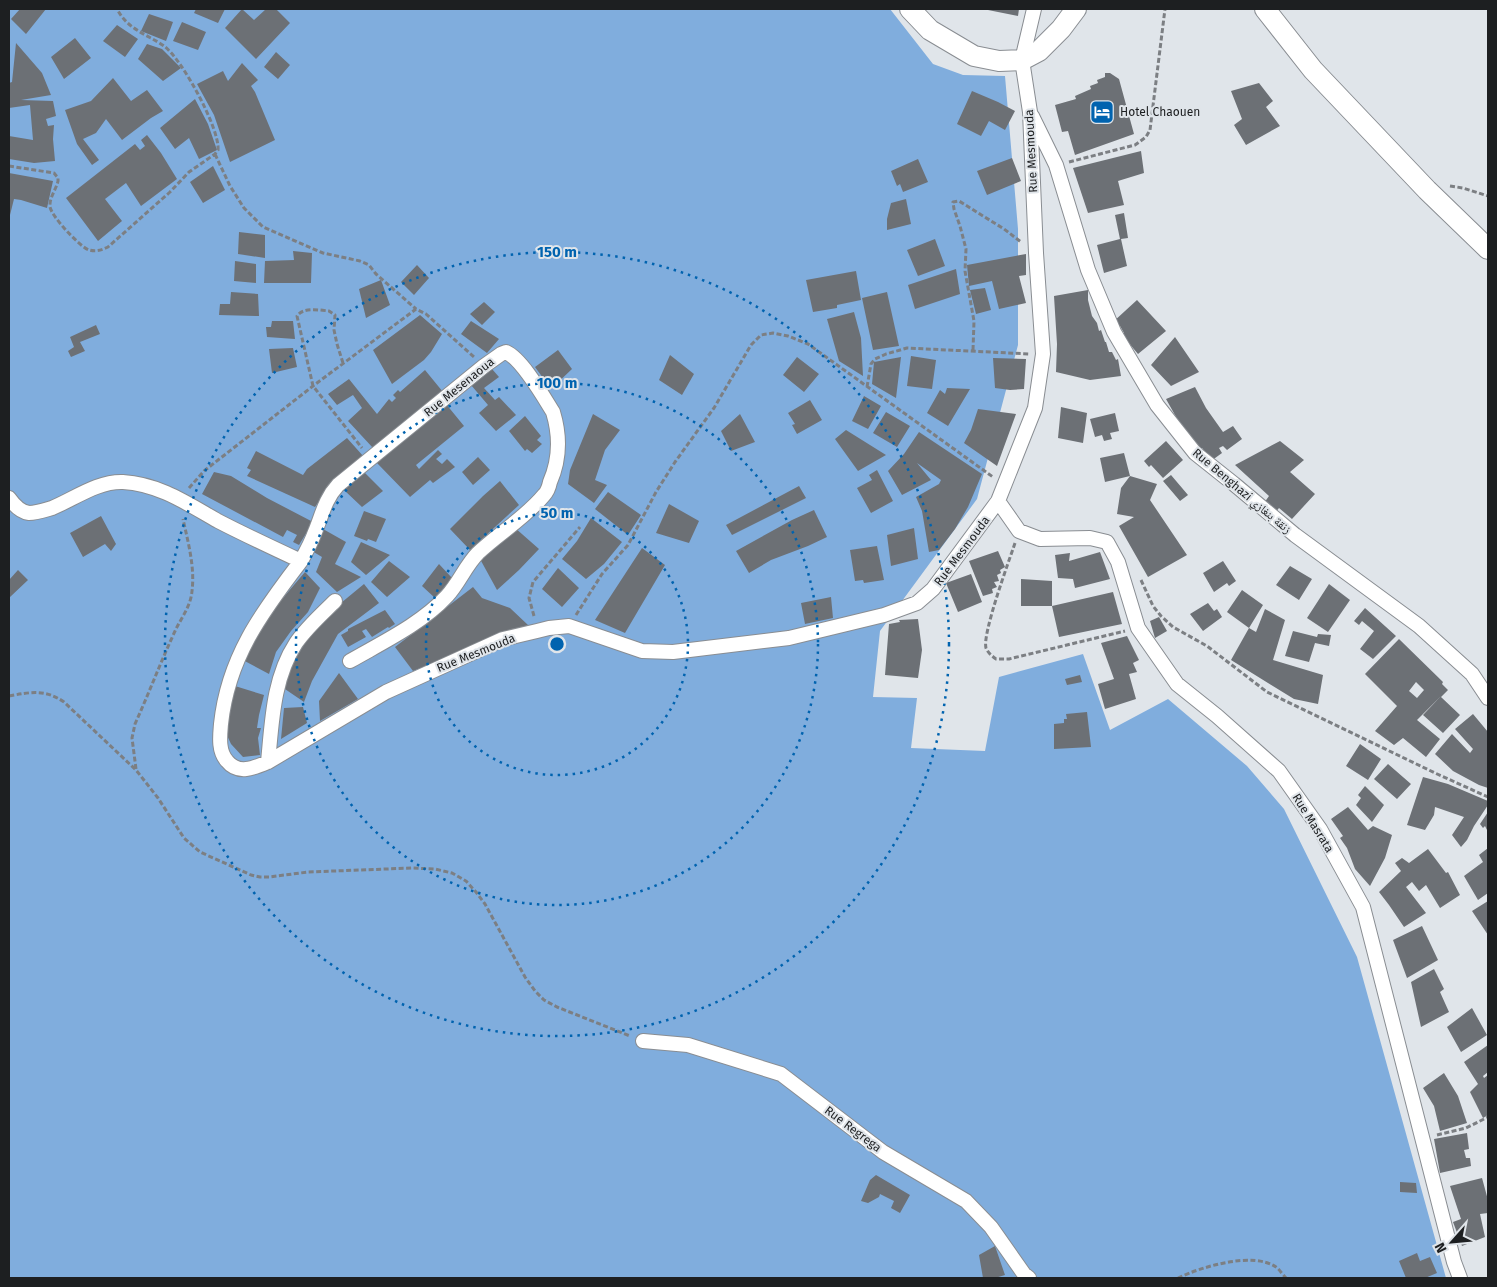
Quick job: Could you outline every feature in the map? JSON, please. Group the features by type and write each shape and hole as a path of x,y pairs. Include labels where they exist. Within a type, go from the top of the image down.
{"main road":[{"path":"910,9 930,30 974,56 999,61 1022,60 1039,51 1061,29 1076,9"},
{"path":"1265,9 1313,70 1427,190 1488,249"}],"street":[{"path":"1022,60 1034,9"},
{"name":"Rue Mesmouda","path":"301,561 270,601 247,640 232,672 222,712 220,738 221,750 225,760 233,767 243,770 268,762 386,692 503,640 537,631 569,626 642,651 673,652 789,638 884,615 917,603 933,589 998,501 1035,408 1043,354 1036,253 1030,112 1022,60"},
{"name":"Rue Benghazi زنقة بنغازي","path":"1030,112 1056,165 1088,270 1114,332 1157,405 1195,453 1295,535 1419,626 1472,674 1488,698"},
{"name":"Rue Mesenaoua","path":"301,561 309,548 330,494 338,485 500,354 506,352 521,364 553,412 558,436 557,464 546,494 474,557 458,582 424,617 350,661"},
{"path":"9,498 15,507 28,513 43,511 102,485 121,482 141,484 181,499 218,520 301,561"},
{"path":"998,501 1019,531"},
{"name":"Rue Masrata","path":"1019,531 1040,539 1090,538 1107,542 1118,562 1138,628 1177,684 1217,716 1279,771 1320,829 1363,908 1454,1262 1460,1278"},
{"path":"268,762 274,707 283,669 297,642 335,601"},
{"name":"Rue Regrega","path":"643,1041 688,1045 781,1074 883,1152 966,1201 991,1227 1024,1274 1029,1278"}],"path":[{"path":"9,166 54,173 58,181 50,204 52,213 81,245 87,249 98,251 108,247 170,192 189,172 215,154 218,147 216,138 205,109 183,68 173,54 164,46 139,32 126,21 118,9"},
{"path":"1056,165 1136,145 1146,137 1150,130 1165,9"},
{"path":"215,154 234,194 244,208 263,227 324,253 360,261 369,265 376,274 416,309 426,314 484,366"},
{"path":"1427,190 1448,186 1463,188 1488,196"},
{"path":"973,350 974,321 965,271 966,249 953,202 959,201 1004,229 1036,253"},
{"path":"136,770 132,738 135,724 176,629 188,606 192,591 189,544 183,520 181,499 190,485 204,471 416,309"},
{"path":"343,363 334,330 335,316 332,312 303,310 299,312 297,316 298,324 313,386 371,459"},
{"path":"569,626 602,574 628,545 656,492 675,462 714,408 751,345 761,335 773,332 779,333 808,344 1005,486"},
{"path":"867,387 871,364 875,359 907,348 1043,354"},
{"path":"537,631 529,598 533,582 580,527"},
{"path":"1019,531 985,642 988,652 996,659 1009,659 1138,628"},
{"path":"1140,580 1161,616 1173,627 1207,646 1267,692 1488,797"},
{"path":"9,696 36,692 47,693 56,697 136,770 191,846 208,857 251,875 269,877 308,872 412,868 435,869 452,873 466,881 485,904 525,977 544,1000 643,1041"},
{"path":"1422,1139 1466,1128 1488,1117"},
{"path":"1178,1278 1231,1260 1256,1260 1275,1266 1286,1278"}],"shaded area":[{"path":"9,9 890,9 933,64 963,75 1005,76 1018,229 1018,345 977,499 880,631 873,697 917,698 911,748 985,751 999,677 1083,654 1110,730 1168,699 1247,766 1284,809 1357,957 1446,1278 9,1278"}],"building":[{"path":"20,9 46,9 26,34 11,19"},
{"path":"196,9 225,9 218,23 194,13"},
{"path":"242,9 254,20 266,9 276,9 290,23 256,59 225,28"},
{"path":"983,9 1019,9 1018,16"},
{"path":"149,14 173,22 166,41 141,31"},
{"path":"182,22 206,32 198,50 173,41"},
{"path":"117,25 138,39 125,57 103,41"},
{"path":"75,38 91,58 64,79 51,57"},
{"path":"16,43 42,73 51,95 21,100 53,101 56,116 46,119 48,126 54,125 55,161 34,163 9,159 9,136 33,140 30,105 9,108 9,83 12,82"},
{"path":"147,44 162,49 181,68 163,81 138,59"},
{"path":"276,52 290,65 278,79 264,67"},
{"path":"242,63 258,80 251,86 275,140 230,162 214,115 197,84 223,71 228,81"},
{"path":"1105,73 1110,73 1119,79 1134,134 1075,155 1068,131 1062,132 1055,105 1076,99 1075,96 1091,89 1090,86 1098,83 1097,80 1105,77"},
{"path":"113,78 131,101 147,90 163,111 122,140 106,119 96,133 83,139 99,160 92,165 77,144 65,110 91,101"},
{"path":"1259,83 1273,101 1266,107 1280,126 1246,145 1234,125 1242,119 1231,91"},
{"path":"972,91 1015,111 1005,130 989,121 981,136 957,124"},
{"path":"195,99 208,124 217,150 199,159 189,138 175,149 160,128"},
{"path":"147,135 177,179 141,206 126,183 105,199 122,221 98,241 66,198 135,144 140,150 145,146 141,140"},
{"path":"1141,151 1144,173 1118,181 1124,205 1088,213 1073,168"},
{"path":"1012,158 1021,181 987,195 977,171"},
{"path":"918,159 928,182 903,192 900,184 897,186 891,171"},
{"path":"213,166 225,190 203,203 190,182"},
{"path":"9,173 53,181 47,208 14,199 9,219"},
{"path":"906,199 911,224 887,230 887,219 891,203"},
{"path":"1124,213 1128,238 1121,239 1127,266 1104,273 1097,245 1120,239 1115,215"},
{"path":"239,232 265,235 265,258 238,254"},
{"path":"935,239 945,266 918,276 907,250"},
{"path":"293,251 312,253 311,283 264,283 265,261 294,260"},
{"path":"1026,254 1026,275 1019,276 1026,303 999,309 992,281 969,286 967,265"},
{"path":"235,261 256,264 256,283 234,281"},
{"path":"417,265 429,278 414,295 401,282"},
{"path":"956,269 960,294 915,309 908,285"},
{"path":"856,271 861,300 837,305 837,308 813,312 806,280"},
{"path":"381,280 390,305 366,318 359,289"},
{"path":"985,288 991,310 976,314 970,290"},
{"path":"1088,290 1088,300 1092,316 1097,323 1099,331 1101,330 1109,352 1112,352 1116,360 1118,359 1121,376 1090,380 1056,372 1057,344 1054,296"},
{"path":"231,292 258,294 259,316 219,315 220,304 230,304"},
{"path":"887,292 899,346 873,350 862,298"},
{"path":"1137,300 1166,331 1138,354 1128,342 1120,326 1118,328 1113,322"},
{"path":"484,302 495,312 482,325 470,314"},
{"path":"854,312 861,338 863,376 839,361 827,319"},
{"path":"420,315 442,334 424,360 392,384 373,350"},
{"path":"272,321 293,321 295,339 267,337 266,327 271,327"},
{"path":"471,321 499,339 487,353 461,334"},
{"path":"96,325 100,334 80,342 85,351 71,357 68,351 74,347 70,337"},
{"path":"1175,337 1199,372 1171,386 1151,365"},
{"path":"293,348 297,367 272,373 269,349"},
{"path":"558,350 572,369 551,389 535,367"},
{"path":"670,355 694,374 682,395 659,380"},
{"path":"911,356 936,360 932,389 907,386"},
{"path":"797,357 819,374 804,392 783,375"},
{"path":"901,357 896,398 872,384 874,362"},
{"path":"993,358 1026,359 1024,389 995,388"},
{"path":"492,369 499,377 484,388 495,400 499,397 516,415 496,431 479,413 488,405 471,385"},
{"path":"425,370 443,392 373,448 348,421 362,408 353,395 337,405 328,394 349,379 377,414 389,399 392,402 396,398 393,395 398,390 400,392"},
{"path":"1195,387 1206,408 1223,432 1233,426 1242,439 1227,450 1223,446 1219,448 1222,453 1211,461 1202,448 1198,450 1166,399"},
{"path":"947,388 970,389 948,426 927,413 940,390 945,394"},
{"path":"864,396 881,406 868,429 852,421"},
{"path":"810,400 822,420 797,434 792,425 795,424 788,413"},
{"path":"446,404 464,426 416,465 419,469 438,450 442,454 436,459 442,464 447,459 455,467 433,483 430,480 410,497 377,463"},
{"path":"1061,407 1087,413 1083,443 1058,438"},
{"path":"978,409 1016,414 997,466 964,443 971,430"},
{"path":"886,412 910,426 897,447 873,433"},
{"path":"1115,413 1119,431 1110,433 1112,439 1104,441 1102,435 1095,437 1090,419"},
{"path":"593,414 620,430 605,450 595,480 607,485 594,503 568,484 570,470"},
{"path":"740,414 755,442 731,451 721,431"},
{"path":"525,416 541,436 537,440 542,444 532,453 527,449 525,451 509,431"},
{"path":"846,430 886,455 858,471 835,439"},
{"path":"919,432 982,474 968,507 955,529 939,550 929,552 922,511 916,497 939,484 941,480 917,463 931,480 902,495 888,471 904,454"},
{"path":"347,438 364,457 331,484 315,507 247,476 251,470 247,468 256,451 303,475 307,469"},
{"path":"1166,441 1183,460 1163,478 1151,465 1149,467 1144,461"},
{"path":"1280,441 1304,460 1290,472 1315,494 1292,519 1279,508 1275,513 1264,503 1269,496 1235,465"},
{"path":"1124,453 1130,476 1105,482 1100,458"},
{"path":"478,457 490,470 473,485 462,472"},
{"path":"877,470 893,501 871,513 857,488 872,480 869,475"},
{"path":"214,472 231,476 267,498 313,522 299,545 293,542 297,535 287,530 283,537 202,494"},
{"path":"364,472 383,491 362,507 344,490"},
{"path":"1171,475 1188,495 1180,501 1163,481"},
{"path":"1130,476 1157,484 1150,500 1187,555 1148,577 1119,526 1134,517 1117,514 1121,488"},
{"path":"500,481 519,505 470,550 450,529"},
{"path":"799,486 806,498 732,535 726,525"},
{"path":"608,492 641,515 628,535 595,509"},
{"path":"669,504 699,521 689,543 656,533"},
{"path":"814,510 827,537 771,560 749,573 736,551"},
{"path":"364,511 386,519 376,542 354,536"},
{"path":"101,516 116,544 111,551 105,544 83,557 70,533"},
{"path":"591,518 622,542 604,564 586,579 562,559 577,541"},
{"path":"514,527 539,549 497,590 480,559"},
{"path":"914,528 918,559 891,566 887,535"},
{"path":"323,529 346,542 335,564 361,577 337,592 316,572 322,557 312,551"},
{"path":"361,542 390,555 366,575 351,562"},
{"path":"877,546 884,580 864,583 863,580 855,581 850,550"},
{"path":"642,548 665,565 625,633 595,620"},
{"path":"998,551 1005,567 997,575 999,581 994,582 997,587 992,589 993,593 983,596 969,561"},
{"path":"1100,552 1110,579 1075,588 1073,579 1058,578 1055,555 1070,553 1069,561"},
{"path":"389,561 410,577 387,597 371,582"},
{"path":"1223,561 1236,581 1229,586 1227,583 1214,592 1203,573"},
{"path":"439,564 452,578 435,598 422,586"},
{"path":"1290,566 1312,579 1299,600 1276,585"},
{"path":"558,568 579,588 562,607 542,589"},
{"path":"18,570 28,580 9,598 9,580"},
{"path":"305,572 320,588 308,612 276,652 269,674 241,659 271,612"},
{"path":"971,574 982,602 958,612 946,583"},
{"path":"1021,579 1052,581 1052,606 1021,606"},
{"path":"364,584 379,603 338,634 312,681 304,702 282,687 288,665 324,617"},
{"path":"1329,584 1350,600 1328,632 1307,618"},
{"path":"473,587 482,598 510,608 528,625 413,671 395,647"},
{"path":"1242,590 1263,605 1249,628 1227,612"},
{"path":"1113,592 1122,624 1059,637 1052,606"},
{"path":"831,597 833,618 805,624 801,603"},
{"path":"1208,603 1214,611 1217,609 1222,617 1203,631 1190,614"},
{"path":"1365,608 1396,636 1373,659 1360,649 1374,631 1362,621 1359,625 1354,621"},
{"path":"1265,609 1285,620 1273,660 1323,675 1318,704 1294,699 1231,660 1249,628 1256,632"},
{"path":"385,610 395,624 372,637 366,629 362,631 366,637 348,647 341,635 348,631 348,629"},
{"path":"1159,617 1167,631 1155,638 1150,621"},
{"path":"918,619 922,650 918,678 885,675 889,624 900,622 899,620"},
{"path":"1293,631 1317,637 1318,634 1331,635 1329,646 1315,643 1309,662 1285,656"},
{"path":"1127,636 1139,660 1133,663 1137,672 1129,674 1136,699 1105,709 1098,684 1114,679 1101,643"},
{"path":"1399,639 1443,682 1442,684 1448,690 1441,697 1460,715 1443,733 1423,715 1441,696 1417,720 1440,739 1426,757 1403,738 1394,745 1375,731 1397,706 1365,674","holes":["1416,682 1424,690 1417,698 1409,691"]},
{"path":"339,673 358,699 320,721 319,701"},
{"path":"1080,675 1082,682 1067,685 1065,679"},
{"path":"235,686 264,695 257,728 261,728 258,738 260,755 243,757 231,744 225,731"},
{"path":"303,707 307,723 281,739 284,708"},
{"path":"1087,712 1091,747 1054,749 1054,724 1064,723 1064,719 1067,719 1066,714"},
{"path":"1473,714 1488,732 1488,788 1453,771 1435,754 1452,734 1470,753 1473,749 1455,729"},
{"path":"1360,744 1381,759 1368,780 1346,766"},
{"path":"1388,764 1411,784 1397,799 1374,779"},
{"path":"1423,777 1448,784 1488,801 1488,805 1461,847 1452,835 1464,817 1435,807 1434,815 1425,830 1407,825"},
{"path":"1365,786 1384,805 1372,822 1356,805 1361,798 1358,795"},
{"path":"1348,807 1368,830 1373,826 1392,835 1385,858 1370,886 1355,869 1347,848 1340,838 1343,836 1331,819"},
{"path":"1488,812 1488,832 1485,826 1483,828 1480,824"},
{"path":"1488,848 1488,893 1478,900 1464,876 1483,862 1479,855"},
{"path":"1428,849 1446,873 1448,872 1460,895 1440,908 1426,885 1419,891 1412,882 1406,887 1426,913 1404,927 1379,892 1401,871 1395,863 1402,858 1409,863"},
{"path":"1488,901 1488,935 1472,911"},
{"path":"1422,926 1438,960 1407,978 1393,940"},
{"path":"1434,969 1444,989 1440,992 1449,1012 1421,1027 1411,982"},
{"path":"1472,1008 1487,1035 1461,1052 1447,1027"},
{"path":"1488,1045 1488,1072 1483,1076 1484,1078 1488,1075 1488,1115 1483,1118 1470,1092 1478,1084 1464,1062"},
{"path":"1444,1073 1458,1096 1467,1123 1440,1131 1434,1106 1423,1088"},
{"path":"1467,1133 1469,1149 1464,1150 1466,1158 1470,1158 1471,1166 1440,1173 1434,1139"},
{"path":"876,1175 910,1195 900,1213 891,1208 894,1201 880,1194 879,1197 868,1203 861,1201 870,1180"},
{"path":"1482,1178 1488,1200 1488,1213 1480,1214 1485,1237 1462,1246 1453,1222 1461,1219 1450,1186"},
{"path":"1400,1182 1416,1183 1417,1193 1400,1192"},
{"path":"995,1246 1005,1275 995,1278 983,1278 979,1255"},
{"path":"1417,1253 1420,1261 1430,1257 1437,1273 1425,1278 1406,1278 1399,1261"}],"place":[{"name":"Hotel Chaouen","path":"1102,112"}]}
